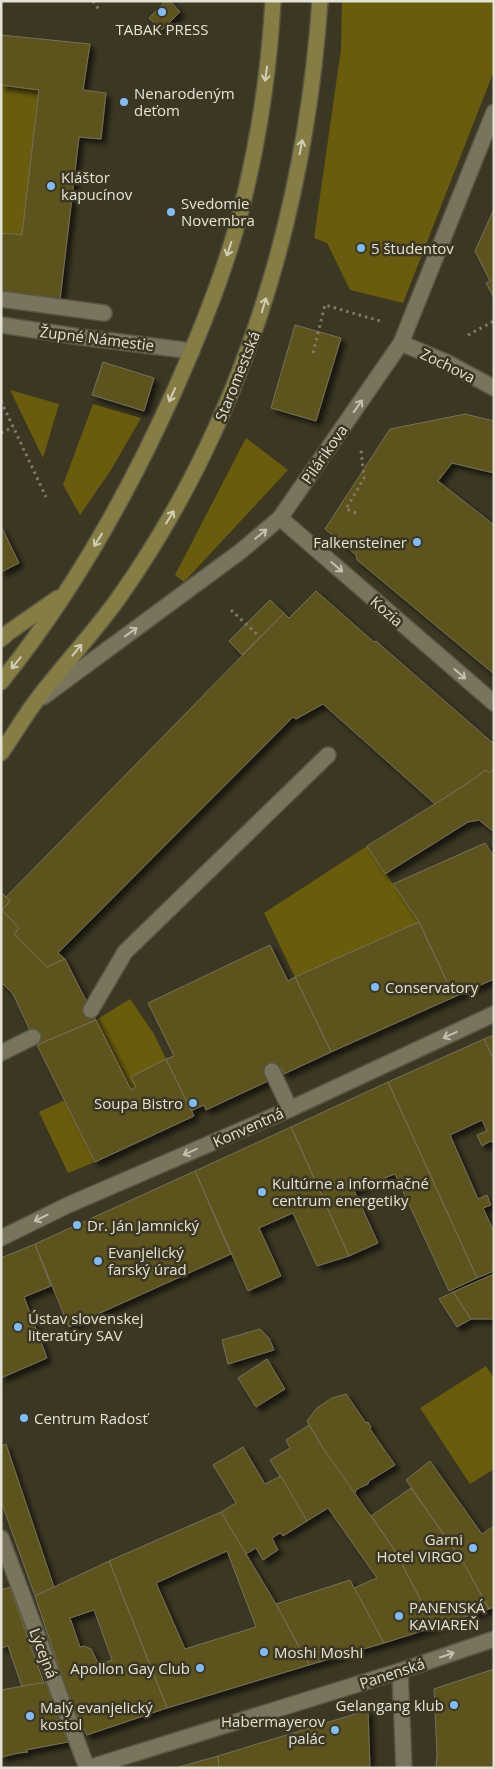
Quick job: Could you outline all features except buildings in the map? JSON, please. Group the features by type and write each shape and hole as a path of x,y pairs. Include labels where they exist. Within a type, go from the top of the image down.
{"main road":[{"path":"1,682 33,642 111,518 145,456 192,351 218,283 240,214 262,101 272,25 273,1"},
{"name":"Staromestská","path":"1,753 35,702 120,597 187,488 246,359 265,304 281,247 302,143 318,32 320,1"},
{"path":"1,639 8,632 64,595"},
{"name":"Staromestská","path":"1,736 35,702"}],"street":[{"path":"264,1 272,25"},
{"name":"Pilárikova","path":"35,702 241,551 280,518 401,343 494,112"},
{"path":"1,298 104,313"},
{"name":"Župné Námestie","path":"1,325 192,351"},
{"name":"Zochova","path":"401,343 448,364 494,388"},
{"name":"Kozia","path":"280,518 494,703"},
{"path":"91,1010 125,952 328,755"},
{"name":"Konventná","path":"1,1238 68,1205 290,1109 494,1014"},
{"path":"1,1053 34,1037"},
{"path":"272,1071 290,1109"},
{"name":"Lýcejná","path":"1,1538 88,1768"},
{"name":"Panenská","path":"88,1768 400,1671 494,1639"},
{"path":"400,1671 404,1768"}],"path":[{"path":"92,1 100,11"},
{"path":"312,353 324,305 380,321"},
{"path":"468,335 494,321"},
{"path":"1,401 46,497"},
{"path":"1,433 13,427"},
{"path":"356,513 346,509 364,478 361,449"},
{"path":"231,610 260,636"}],"shaded area":[{"path":"342,1 494,1 494,71 403,303 350,290 327,243 314,238 341,49"},
{"path":"1,85 39,90 22,235 1,233"},
{"path":"10,390 59,404 43,458"},
{"path":"93,404 141,418 111,470 80,515 63,485"},
{"path":"246,438 288,470 184,582 175,575"},
{"path":"367,846 419,922 295,977 264,913"},
{"path":"130,999 154,1034 166,1059 131,1090 96,1020"},
{"path":"65,1100 95,1162 68,1173 39,1112"},
{"path":"486,1366 494,1378 494,1469 470,1484 420,1408"}],"place":[{"name":"TABAK PRESS","path":"162,12"},
{"name":"Nenarodeným deťom","path":"124,102"},
{"name":"Kláštor kapucínov","path":"51,186"},
{"name":"Svedomie Novembra","path":"171,212"},
{"name":"5 študentov","path":"361,248"},
{"name":"Falkensteiner","path":"417,542"},
{"name":"Conservatory","path":"375,987"},
{"name":"Soupa Bistro","path":"193,1103"},
{"name":"Kultúrne a informačné centrum energetiky","path":"262,1192"},
{"name":"Dr. Ján Jamnický","path":"77,1225"},
{"name":"Evanjelický farský úrad","path":"98,1261"},
{"name":"Ústav slovenskej literatúry SAV","path":"18,1327"},
{"name":"Centrum Radosť","path":"24,1418"},
{"name":"Garni Hotel VIRGO","path":"473,1548"},
{"name":"PANENSKÁ KAVIAREŇ","path":"399,1616"},
{"name":"Moshi Moshi","path":"264,1652"},
{"name":"Apollon Gay Club","path":"200,1668"},
{"name":"Gelangang klub","path":"454,1705"},
{"name":"Malý evanjelický kostol","path":"30,1716"},
{"name":"Habermayerov palác","path":"335,1730"}]}
